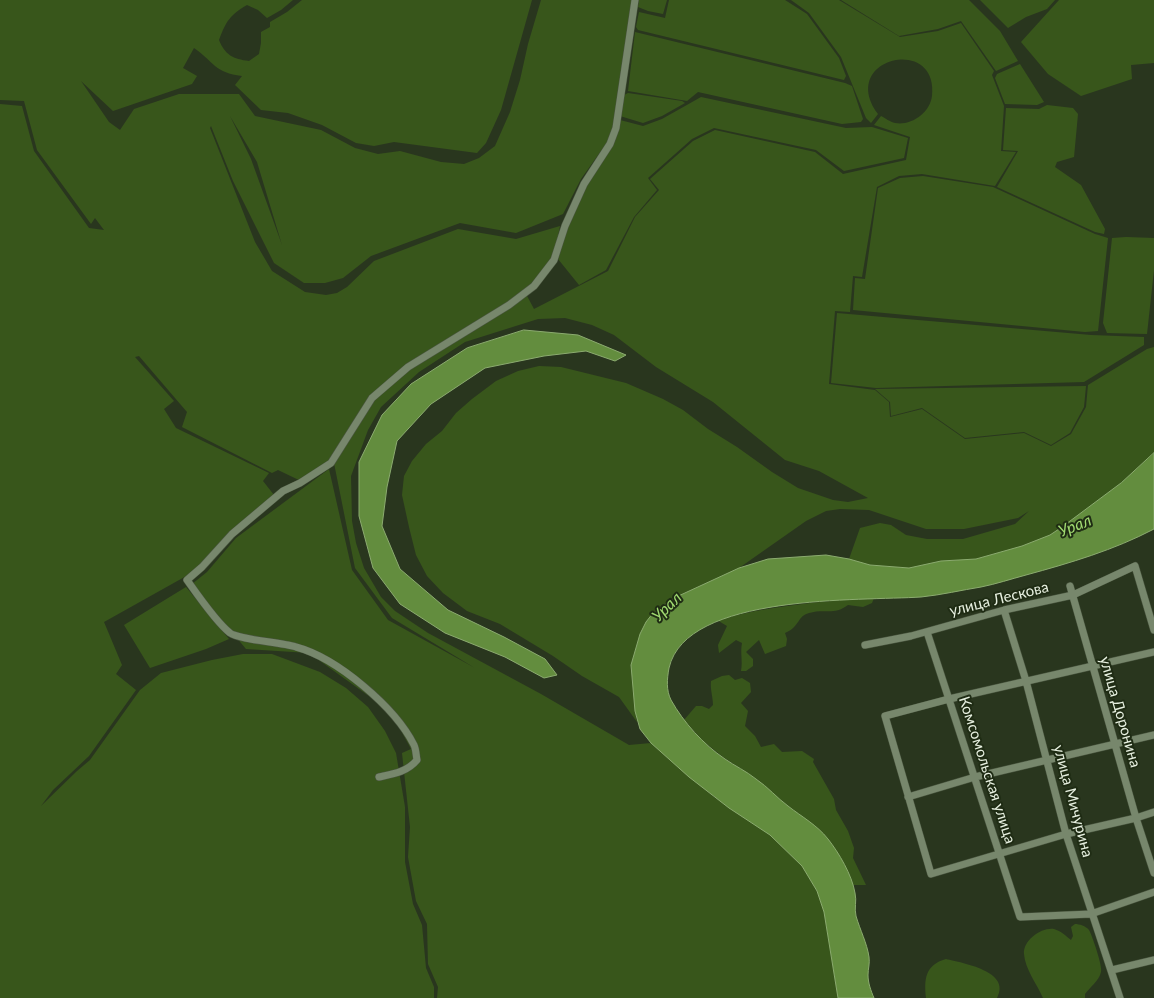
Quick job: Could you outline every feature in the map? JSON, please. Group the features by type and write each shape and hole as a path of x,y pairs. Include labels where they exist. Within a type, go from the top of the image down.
{"street":[{"path":"379,777 403,771 417,760 414,746 403,729 380,702 338,666 316,653 283,643 245,639 231,634 186,580 202,567 232,534 283,492 331,463 372,398 408,367 509,305 534,286 554,260 565,226 584,184 610,144 616,128 635,0"},
{"name":"улица Лескова","path":"865,645 927,632 1004,610 1073,595 1135,566 1154,630"},
{"name":"улица Доронина","path":"1070,586 1136,818 1154,873"},
{"name":"улица Мичурина","path":"1004,610 1026,681 1066,834 1120,998"},
{"name":"Комсомольская улица","path":"927,632 1020,917 1091,914"},
{"path":"1154,652 949,699 885,716 931,874 1066,834 1154,812"},
{"path":"908,797 975,777 1154,735"},
{"path":"1091,914 1154,892"},
{"path":"1112,970 1154,960"}],"shaded area":[{"path":"0,0 293,0 267,18 258,10 247,5 229,19 219,40 221,45 230,55 249,61 259,54 261,32 270,27 270,22 302,0 532,0 501,110 486,143 477,153 394,142 374,146 356,143 322,125 288,113 261,110 235,85 242,76 220,70 194,48 183,68 197,76 192,84 113,111 81,81 109,122 120,130 134,109 179,94 239,94 255,116 321,130 355,148 378,154 400,151 441,162 464,164 479,158 495,146 510,112 541,0 634,0 615,124 608,141 581,179 563,214 516,233 460,223 371,256 343,278 325,283 304,283 274,263 233,181 211,126 210,128 255,242 272,271 305,292 326,295 337,293 347,287 374,261 458,229 516,239 560,226 553,261 514,301 371,395 330,462 303,482 278,470 272,473 182,427 187,412 139,356 135,357 174,401 164,409 176,428 269,473 263,481 274,495 230,531 203,563 188,575 104,622 122,665 116,674 136,690 89,756 53,790 41,806 90,760 140,690 161,673 243,654 272,654 320,672 346,688 368,707 385,731 396,753 405,807 405,862 413,904 422,925 426,968 434,987 434,998 0,998 0,104 22,106 34,151 89,228 104,230 95,218 91,224 37,150 24,101 0,100","holes":["230,116 257,162 282,245 251,159"]},
{"path":"639,0 667,0 663,14 638,7"},
{"path":"669,0 785,0 807,14 839,58 846,76 844,80 638,30 636,27 639,12 665,18"},
{"path":"791,0 839,0 900,37 938,31 961,23 994,71 992,75 1004,106 1001,151 1016,152 995,186 922,174 899,176 877,187 862,277 853,276 850,312 835,311 829,384 875,390 889,402 890,417 922,409 965,439 1024,433 1051,446 1071,434 1086,407 1088,385 1147,349 1154,347 1154,453 1121,483 1050,535 1022,546 976,559 941,561 909,568 870,565 849,559 860,528 880,523 891,525 906,535 927,539 963,539 1015,524 1029,511 1018,518 964,529 926,529 869,510 840,509 826,511 806,521 739,568 674,598 653,613 640,634 631,665 637,722 619,697 500,624 467,611 443,593 427,576 416,555 409,527 402,495 404,476 412,461 426,444 442,431 456,413 496,381 518,371 539,366 561,367 626,383 663,399 683,410 708,429 798,488 833,500 848,502 868,498 819,471 785,460 713,402 656,367 614,335 592,325 565,318 538,319 465,342 419,372 381,407 368,430 351,476 352,521 356,543 364,568 381,597 395,611 428,633 541,694 629,745 651,743 714,797 770,835 802,866 817,891 824,912 838,998 437,998 438,987 428,964 427,924 416,901 408,857 410,827 402,753 411,749 391,712 309,653 246,649 192,584 207,572 236,538 329,469 352,570 388,620 475,668 392,618 355,568 334,463 374,397 409,367 515,305 526,294 534,309 608,271 635,217 659,190 650,179 693,141 715,130 815,152 843,174 906,160 910,137 874,125 881,116 893,122 901,123 913,120 924,113 932,96 930,77 921,65 907,60 892,61 879,67 870,79 869,95 878,114 871,123 866,118 841,57 809,13"},
{"path":"841,0 969,0 1000,31 1018,61 996,71 961,21 938,29 899,36"},
{"path":"980,0 1055,0 1047,9 1026,17 1008,28"},
{"path":"1059,0 1154,0 1154,63 1131,65 1132,79 1081,96 1048,74 1021,42"},
{"path":"635,32 845,83 852,86 863,119 861,122 842,124 698,92 687,101 628,91"},
{"path":"1020,64 1044,102 1037,105 1005,104 995,78 997,74"},
{"path":"628,93 685,103 662,116 643,123 620,116 624,95"},
{"path":"701,97 846,128 872,127 908,138 904,158 844,171 816,150 714,128 692,139 648,178 657,190 634,217 606,270 579,285 558,259 570,219 620,120 643,126 662,119"},
{"path":"1047,105 1073,108 1078,114 1074,157 1057,162 1055,167 1081,185 1105,229 1104,234 1095,232 997,187 1018,151 1003,150 1006,108 1039,109"},
{"path":"923,176 993,187 1095,234 1108,238 1098,331 1085,332 853,310 855,278 865,279 878,188 900,178"},
{"path":"1112,238 1154,238 1154,270 1147,334 1107,333 1103,323"},
{"path":"837,313 1091,335 1144,337 1144,345 1084,382 876,388 831,383"},
{"path":"1086,386 1084,407 1070,433 1051,445 1024,432 965,438 922,408 891,416 890,402 875,389"},
{"path":"186,587 229,639 150,668 124,625"},
{"path":"874,598 872,603 863,607 848,605 838,610 805,614 790,631 785,633 787,639 786,646 765,654 759,640 746,652 753,659 753,666 746,671 741,671 742,643 736,640 719,653 718,645 727,626 717,620 795,605"},
{"path":"729,675 735,680 742,678 750,683 751,692 741,703 748,711 745,726 755,736 761,747 774,744 782,752 802,751 814,759 813,762 834,799 836,810 848,831 854,848 853,858 866,885 852,885 836,852 816,827 780,800 758,780 703,741 684,720 696,706 709,709 713,705 711,681"},
{"path":"1075,924 1086,927 1089,930 1100,964 1100,975 1085,994 1085,998 1043,998 1025,960 1024,954 1027,944 1039,932 1049,929 1059,931 1071,940 1073,936 1071,927"},
{"path":"946,959 973,966 992,975 998,981 1000,989 997,998 926,998 925,985 927,974 934,965"}],"water":[{"path":"524,330 578,335 626,355 615,361 586,351 544,356 485,368 431,404 397,441 387,487 382,526 400,569 448,610 545,659 557,675 544,678 505,657 445,633 400,604 373,568 359,516 359,462 382,415 411,384 467,348"},
{"name":"Урал","path":"1154,453 1154,529 1108,550 1004,581 944,594 921,597 819,601 779,606 740,614 707,626 682,644 669,668 667,684 671,700 682,717 702,740 717,753 748,773 819,829 841,857 848,872 856,896 856,916 868,952 868,975 874,998 838,998 824,912 817,891 802,866 770,835 729,808 689,777 651,743 640,729 635,711 631,665 640,634 646,622 653,613 674,598 739,568 768,559 826,555 870,565 909,568 941,561 976,559 1022,546 1050,535 1062,527 1121,483"}]}
